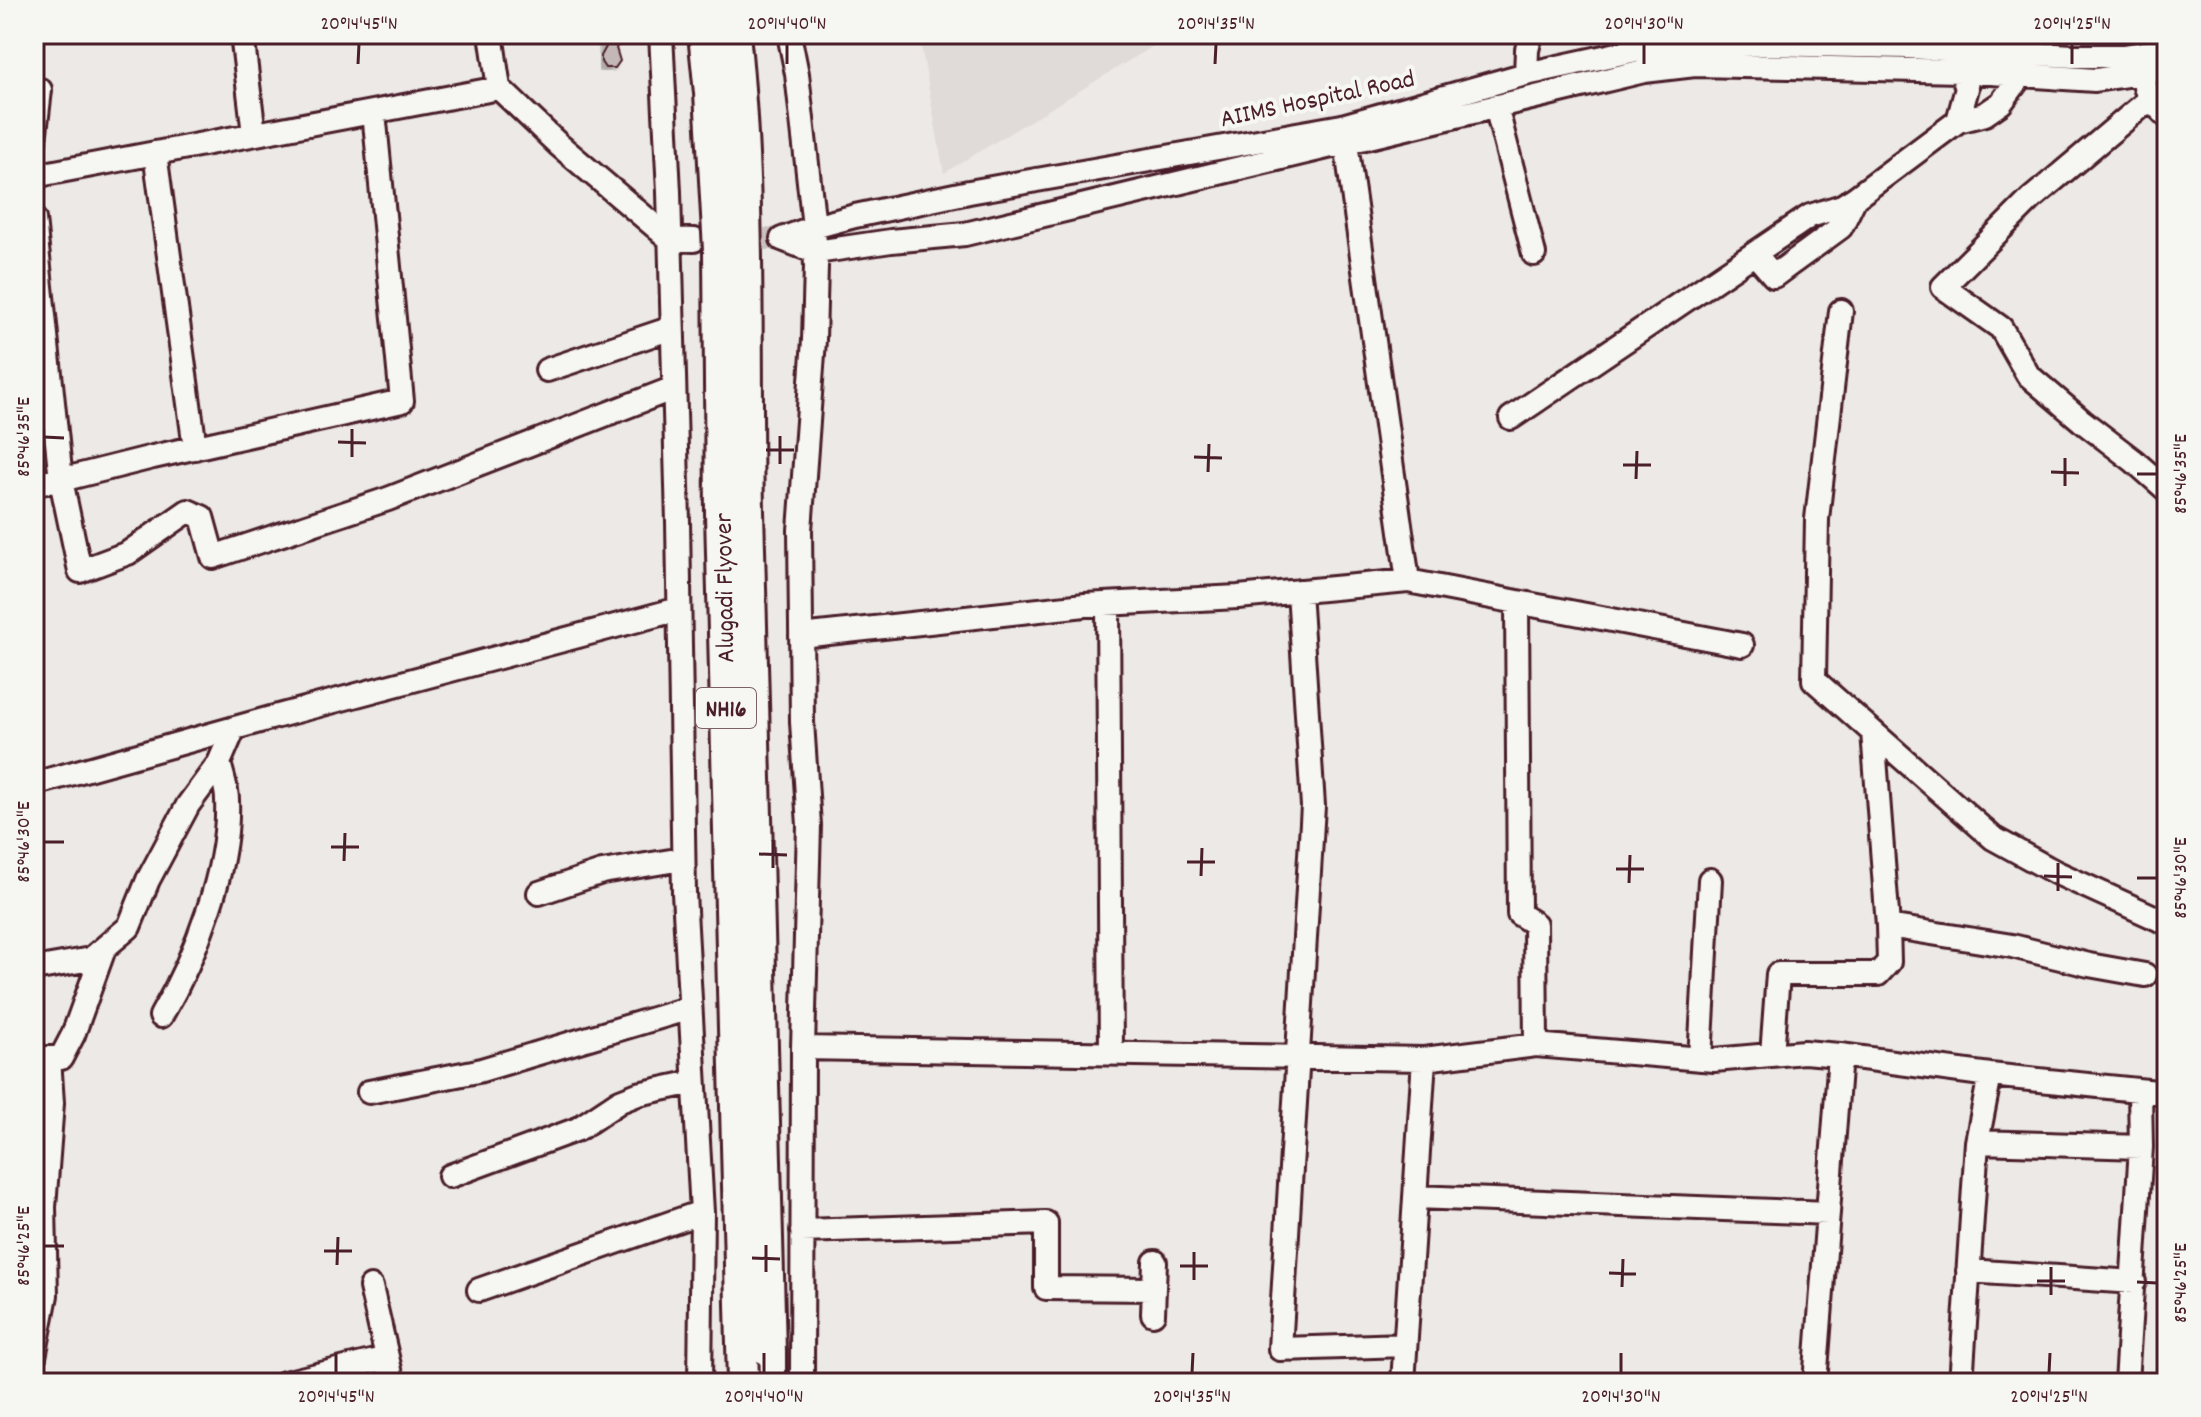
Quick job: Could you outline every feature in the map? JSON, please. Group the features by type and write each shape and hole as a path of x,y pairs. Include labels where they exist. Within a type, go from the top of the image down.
{"highway":[{"name":"Alugadi Flyover","path":"704,34 719,250 721,514 743,1383"},
{"name":"Alugadi Flyover","path":"734,34 741,102 747,263 748,508 770,1383"}],"street":[{"path":"242,34 254,134"},
{"path":"491,34 499,88 559,145 670,239 694,240"},
{"path":"661,34 674,388 683,859 702,1212 700,1383"},
{"path":"789,34 797,74 816,252 814,340 800,530 802,722 809,825 803,1048 802,1383"},
{"path":"1526,74 1531,34"},
{"name":"AIIMS Hospital Road","path":"2167,49 2132,64 2095,80 1961,71 1695,65 1644,71 965,234 816,252 782,239 814,227 969,192 1342,126 1526,74 1636,50 1690,44 1908,47 2073,56 2132,64 2167,69"},
{"path":"2132,64 2150,99 2167,116"},
{"path":"1958,121 1967,88 1961,71"},
{"path":"1511,418 1810,216 1842,206 1855,198 1958,121 1985,114 2001,103 2021,76"},
{"path":"1495,83 1534,254"},
{"path":"34,176 499,88"},
{"path":"34,90 40,90 34,141"},
{"path":"2150,99 2031,199 1943,287 2001,328 2028,375 2167,490"},
{"path":"34,484 402,401 374,112"},
{"path":"1346,143 1408,581"},
{"path":"155,153 195,448"},
{"path":"34,219 43,389 80,571 128,553 188,511 202,517 213,557 388,499 674,388"},
{"path":"1841,311 1817,519 1814,680 1993,838 2055,872 2167,923"},
{"path":"547,370 672,328"},
{"path":"801,636 1108,604 1238,597 1408,581 1742,645"},
{"path":"1299,591 1313,806 1280,1349 1405,1345"},
{"path":"1517,602 1519,914 1535,924 1536,1045"},
{"path":"1108,604 1111,1053"},
{"path":"34,784 679,609"},
{"path":"34,969 91,959 129,927 148,880 188,805 219,763 234,728"},
{"path":"1772,1055 1778,974 1878,974 1889,962 1873,732"},
{"path":"161,1016 180,983 201,931 224,851 227,798 219,763"},
{"path":"539,893 602,872 683,859"},
{"path":"1700,1059 1710,880"},
{"path":"1888,926 2012,946 2145,975"},
{"path":"34,1357 46,1295 39,1206 52,1103 42,1058 61,1058 73,1035 104,949"},
{"path":"369,1092 478,1071 690,1008"},
{"path":"803,1048 1424,1059 1536,1045 1714,1060 1804,1052 2167,1093"},
{"path":"1815,1383 1840,1055"},
{"path":"1403,1383 1424,1059"},
{"path":"1961,1383 1977,1142 1990,1075"},
{"path":"450,1176 578,1129 620,1101 638,1094 694,1082"},
{"path":"2126,1383 2141,1147 2140,1091"},
{"path":"1977,1142 2141,1147"},
{"path":"1415,1197 1828,1213"},
{"path":"479,1290 702,1212"},
{"path":"802,1231 1046,1223 1046,1288 1154,1289"},
{"path":"1153,1314 1155,1262"},
{"path":"1968,1271 2134,1282"},
{"path":"371,1287 393,1383"},
{"path":"284,1383 387,1358"}],"shaded area":[{"path":"919,34 1173,34 944,173"}],"building":[{"path":"602,34 624,34 616,48 620,61 615,68 605,68 601,62 606,47"}],"tunnel":[{"path":"731,239 782,239"}]}
